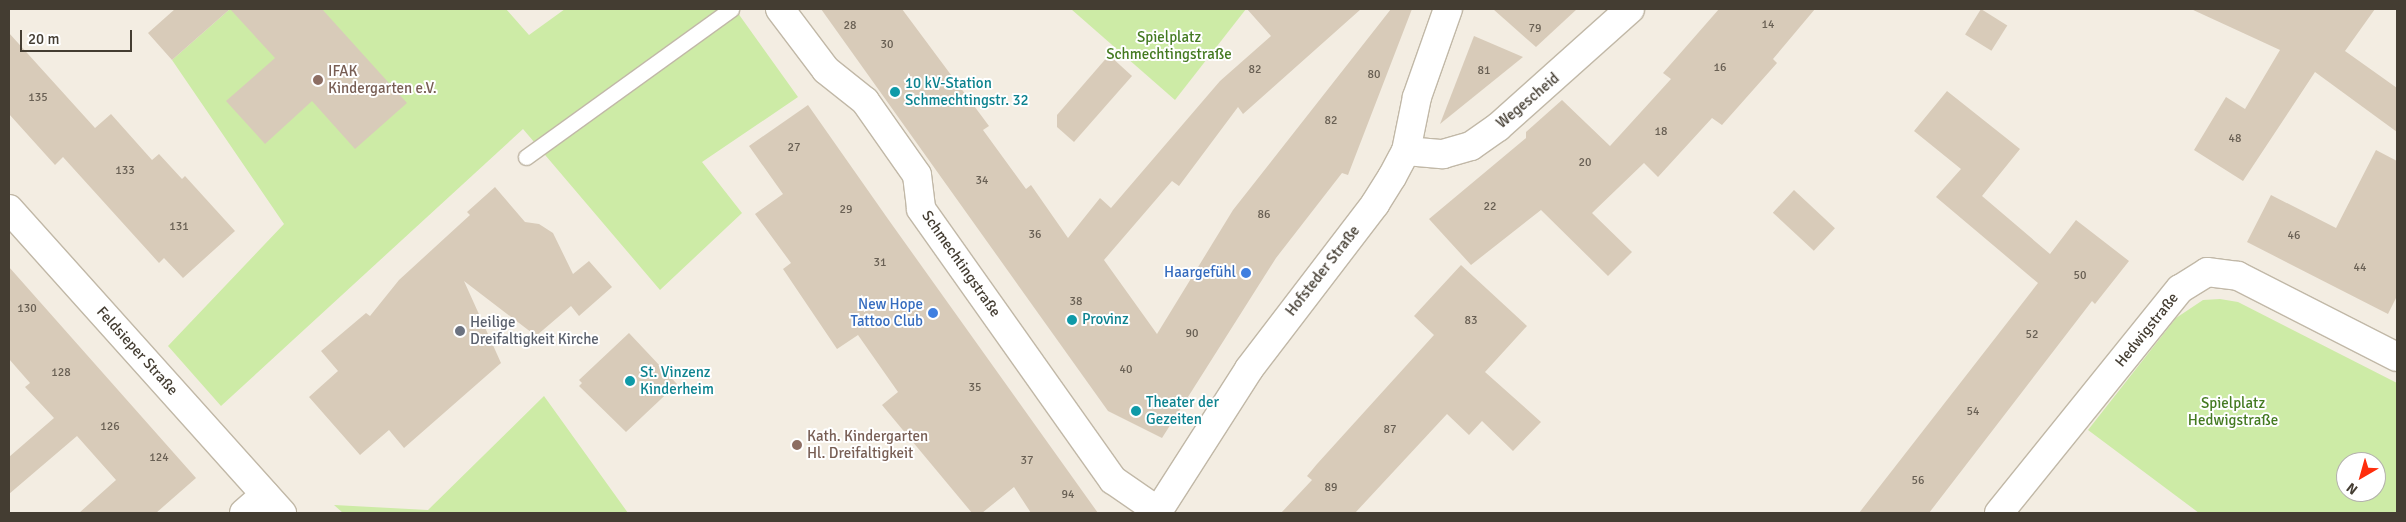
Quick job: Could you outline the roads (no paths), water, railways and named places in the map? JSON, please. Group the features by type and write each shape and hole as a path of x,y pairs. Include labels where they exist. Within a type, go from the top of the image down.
{"street":[{"name":"Schmechtingstraße","path":"780,9 826,70 865,101 917,175 921,209 1113,480 1157,512"},
{"name":"Hofsteder Straße","path":"1157,512 1249,369 1375,204 1406,151 1417,97 1448,9"},
{"name":"Wegescheid","path":"1406,151 1442,154 1471,146 1498,127 1630,9"},
{"name":"Feldsieper Straße","path":"9,209 274,504 244,513"},
{"name":"Hedwigstraße","path":"2000,513 2180,289 2207,272 2238,276 2397,357"}],"lane":[{"path":"526,157 731,9"}],"place":[{"name":"IFAK Kindergarten e.V.","path":"318,80"},
{"name":"10 kV-Station Schmechtingstr. 32","path":"895,92"},
{"name":"Haargefühl","path":"1246,273"},
{"name":"New Hope Tattoo Club","path":"933,313"},
{"name":"Provinz","path":"1072,320"},
{"name":"Heilige Dreifaltigkeit Kirche","path":"460,331"},
{"name":"St. Vinzenz Kinderheim","path":"630,381"},
{"name":"Theater der Gezeiten","path":"1136,411"},
{"name":"Kath. Kindergarten Hl. Dreifaltigkeit","path":"797,445"}],"park label":[{"name":"Spielplatz Schmechtingstraße","path":"1169,46"},
{"name":"Spielplatz Hedwigstraße","path":"2233,412"}]}
